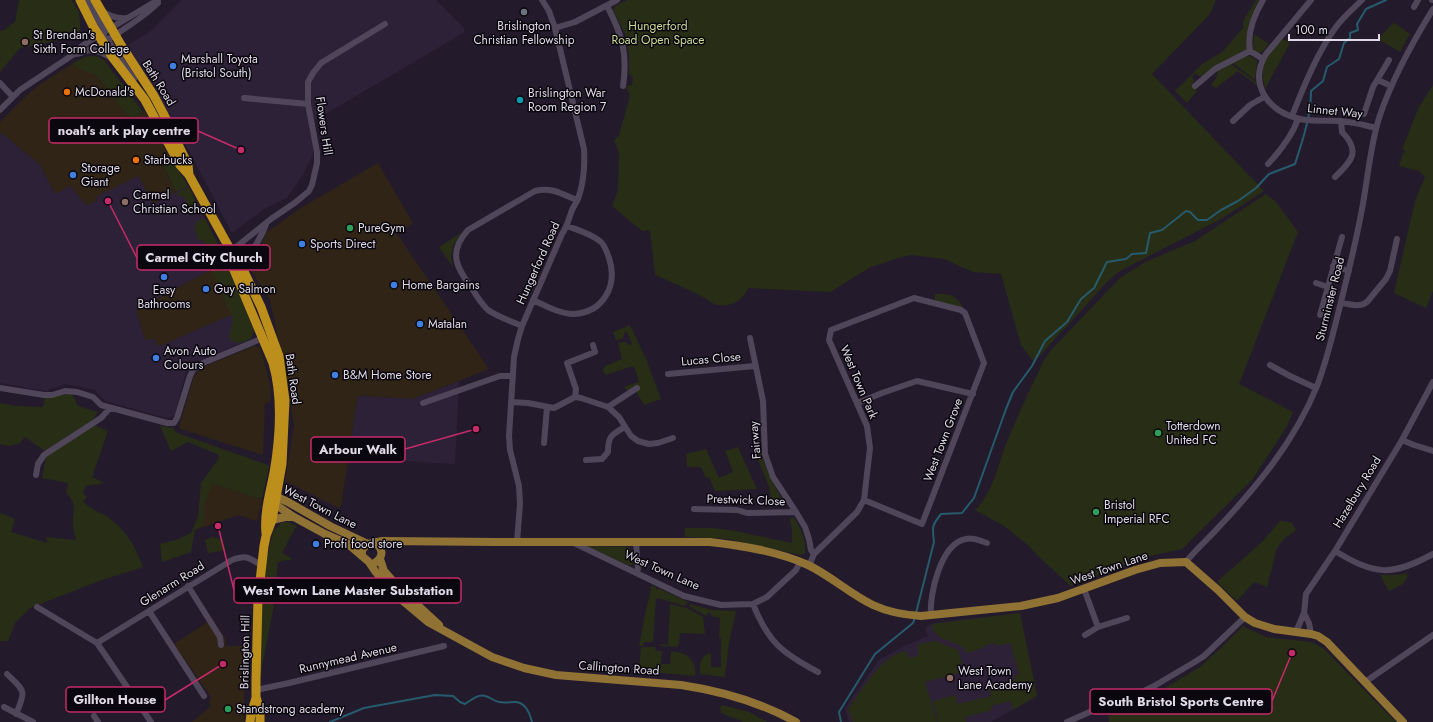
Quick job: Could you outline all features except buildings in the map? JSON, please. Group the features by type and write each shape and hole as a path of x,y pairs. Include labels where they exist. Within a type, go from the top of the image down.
{"highway":[{"name":"Bath Road","path":"80,0 92,24 106,35 164,113 188,165 189,175"},
{"name":"Bath Road","path":"95,0 100,10 113,58 145,100 180,165 189,175 231,251 237,257 261,307 279,356 283,374 285,430 282,464 274,500"},
{"name":"Bath Road","path":"231,251 231,264 263,338 278,379 278,431 274,500"},
{"name":"Brislington Hill","path":"260,722 260,711 256,694 257,606 261,565 266,536 272,520 274,500"},
{"name":"Brislington Hill","path":"266,536 264,520 274,500"},
{"name":"Brislington Hill","path":"250,722 256,694"}],"main road":[{"name":"West Town Lane","path":"274,500 294,517 325,534 348,544 362,556"},
{"name":"West Town Lane","path":"274,500 371,543 383,541 710,542 765,551 809,566 873,605 896,612 921,616 1021,606 1058,598 1135,570 1160,563 1186,562"},
{"name":"West Town Lane","path":"272,520 281,517 294,517"},
{"path":"399,541 386,548 381,556 374,562 366,561 362,556 364,547 371,543 380,547 381,556 384,571 399,588 434,619 442,629"},
{"name":"Callington Road","path":"369,562 375,571 407,605 428,622 492,657 524,668 556,675 681,685 701,688 748,700 796,722"},
{"path":"1186,562 1218,590 1245,617 1264,627 1311,634 1318,636 1327,642 1403,722"}],"street":[{"name":"Bath Road","path":"88,0 106,35 145,100"},
{"path":"74,54 78,55 88,50 129,17 158,0"},
{"path":"0,110 28,84 74,54 76,50 88,42 106,35 150,12 161,0"},
{"name":"Hungerford Road","path":"517,542 520,504 519,486 510,450 514,357 522,326 562,234 567,226 571,212 577,200 583,182 585,165 584,149 555,28 549,11 542,0"},
{"path":"555,28 575,22 617,0"},
{"path":"1250,51 1252,20 1263,0"},
{"path":"1298,118 1276,108 1264,96 1261,90 1258,74 1266,54 1312,0"},
{"path":"1268,164 1282,149 1292,133 1298,118 1301,94 1325,43 1336,26 1362,0"},
{"path":"1414,7 1418,0"},
{"path":"607,6 622,39 626,70 623,86"},
{"path":"100,10 114,17 129,17"},
{"name":"Sturminster Road","path":"1186,562 1216,531 1274,462 1289,440 1316,388 1331,342 1357,238 1376,128 1392,86 1407,53 1433,10"},
{"path":"88,42 92,32 92,24"},
{"name":"Flowers Hill","path":"231,251 271,219 305,195 312,185 317,163 317,152 308,104 308,82 322,63 385,24"},
{"path":"88,50 100,52 113,58"},
{"path":"1250,51 1263,59"},
{"path":"1195,86 1215,69 1250,51"},
{"path":"1364,114 1373,87 1389,60"},
{"path":"1378,80 1392,86"},
{"path":"0,83 13,97"},
{"path":"1233,121 1250,105 1264,96"},
{"path":"244,98 308,104"},
{"name":"Linnet Way","path":"1298,118 1341,121 1376,128"},
{"path":"1336,177 1350,162 1353,150 1349,138 1342,132 1341,121"},
{"path":"522,326 489,311 459,272 456,260 457,249 461,238 468,230 535,191 545,189 552,190 577,200"},
{"name":"Flowers Hill","path":"243,268 266,224"},
{"path":"534,300 564,313 576,314 591,309 602,302 610,291 613,268 605,247 596,238 567,226"},
{"path":"1320,315 1342,237"},
{"path":"1341,302 1355,306 1363,305 1367,302 1386,279 1390,271 1397,239"},
{"path":"1333,266 1349,271"},
{"path":"1316,283 1328,287"},
{"name":"West Town Grove","path":"831,330 914,298 962,310 965,313 984,364 922,524 864,500"},
{"name":"West Town Park","path":"809,566 814,554 854,516 864,500 870,448 867,426 829,340 831,330"},
{"path":"0,388 44,395 52,395 65,390 77,392 93,397 101,405 110,408 167,423 174,422 177,418 193,370 203,363 263,338"},
{"name":"Fairway","path":"750,338 763,401 765,454 773,477 804,527 809,538 811,550 814,554"},
{"path":"575,398 576,389 567,363 595,352 593,345"},
{"path":"1270,365 1316,388"},
{"name":"Lucas Close","path":"668,374 755,366"},
{"path":"423,403 500,376 513,376"},
{"path":"858,403 882,392 917,381 973,394"},
{"name":"Hazelbury Road","path":"1296,632 1304,613 1306,594 1335,551 1402,440 1433,382"},
{"path":"608,407 637,388"},
{"path":"511,402 528,403 554,408 575,398 581,398 608,407 619,417 631,436 638,441 649,444 658,443 673,438"},
{"path":"544,443 547,407"},
{"path":"36,475 38,464 44,455 101,418 110,408"},
{"path":"586,460 602,458 608,452 608,441 612,435 625,427"},
{"path":"1402,440 1433,451"},
{"name":"Prestwick Close","path":"694,509 737,510 747,513 796,512"},
{"path":"931,616 930,607 939,569 942,561 950,549 958,542 965,539 973,538 987,543"},
{"name":"West Town Lane","path":"573,542 684,596 721,605 753,604 767,597 796,570 800,562"},
{"path":"636,542 637,573"},
{"path":"1335,551 1353,562 1373,569 1388,571 1405,568 1433,554"},
{"name":"Glenarm Road","path":"97,643 232,560 243,556 250,558 261,565"},
{"path":"188,586 220,636 221,645"},
{"path":"1084,589 1098,627"},
{"path":"753,604 760,622 769,636 783,651 818,672"},
{"path":"37,607 97,643 151,722"},
{"path":"149,611 204,696"},
{"name":"Hazelbury Road","path":"1304,613 1309,623 1311,634"},
{"path":"1067,722 1084,714 1117,705 1154,686 1193,663 1204,656 1245,617"},
{"path":"1085,635 1098,627 1127,618"},
{"path":"1364,682 1433,635"},
{"name":"Runnymead Avenue","path":"256,694 288,683 444,646"},
{"path":"7,674 24,694 16,714"},
{"path":"4,707 33,722"},
{"path":"1084,714 1087,722"},
{"path":"94,716 98,722"}],"shaded area":[{"path":"181,0 436,0 463,27 465,32 315,120 313,154 304,173 287,198 264,209 232,233 184,141 125,47 152,30"},
{"path":"72,64 82,71 96,75 130,119 145,111 168,154 170,161 162,165 176,192 153,204 138,176 96,198 98,201 86,205 70,186 55,194 40,165 0,132 0,122 24,98 39,85"},
{"path":"0,132 40,165 55,194 70,186 86,205 98,201 96,197 138,176 153,204 188,186 212,232 225,262 136,310 145,340 153,338 157,345 160,346 245,309 253,336 251,339 188,365 175,414 172,417 167,418 105,401 95,390 65,384 46,391 0,383"},
{"path":"378,163 413,223 397,234 489,369 413,399 358,396 341,506 339,508 285,481 294,426 289,390 270,300 252,272 266,233 299,209"},
{"name":"Guy Salmon","path":"225,262 245,309 160,346 145,340 136,310"},
{"path":"254,346 259,347 261,350 271,389 270,402 265,403 263,455 181,429 179,427 194,376 203,367"},
{"path":"459,381 455,464 348,458 358,396 413,399"},
{"path":"207,482 262,499 257,521 238,515 195,530"},
{"name":"West Town Lane Academy","path":"1020,613 1037,696 991,722 849,722 845,708 879,660 904,646 928,636 925,628 931,624"},
{"path":"212,619 225,638 226,646 244,646 244,722 192,722 211,706 209,702 211,697 174,644"}],"green space":[{"name":"St Brendan's Sixth Form College","path":"19,0 72,0 79,12 81,36 20,48 0,72 0,31 4,30 15,22"},
{"name":"Hungerford Road Open Space","path":"627,0 1216,0 1210,14 1152,74 1264,191 1221,219 1120,271 1110,279 1034,362 1021,345 1001,274 973,272 944,259 911,255 869,268 830,292 748,288 740,300 732,304 716,304 690,290 655,275 650,230 642,231 612,206 618,190 619,152 614,141 619,135 630,96 626,86 632,85 633,77 629,74 629,56 625,34 613,10 615,6"},
{"path":"1256,0 1259,0 1249,24 1247,49 1215,66 1202,76 1195,73 1192,77 1194,80 1192,85 1197,91 1187,103 1175,91 1202,64 1222,52 1243,28 1243,21"},
{"path":"1393,23 1410,34 1400,52 1378,39"},
{"path":"1254,34 1269,44 1261,53 1256,52 1253,48"},
{"path":"1282,38 1290,43 1265,89 1263,73 1265,60"},
{"path":"1247,56 1252,57 1257,61 1255,80 1233,63"},
{"path":"84,57 99,57 104,60 143,112 130,119 96,75 82,71 72,64"},
{"path":"1231,64 1256,82 1256,85 1238,71 1216,88 1211,85 1216,78 1218,71"},
{"path":"1433,85 1433,291 1426,308 1394,293 1415,201 1425,177 1419,171 1399,166 1403,153 1406,152 1402,149 1419,107"},
{"path":"170,161 174,163 188,186 176,192 162,164"},
{"path":"189,187 198,206 196,211 191,214 188,213 191,211 183,195 179,197 177,193"},
{"path":"1266,194 1276,202 1298,232 1239,384 1293,412 1286,428 1252,480 1182,549 1141,558 1071,586 1030,547 1004,526 975,510 986,496 990,488 1010,434 1044,360 1052,349 1120,278 1145,262 1195,241"},
{"path":"202,219 205,219 216,240 254,330 249,340 237,343 230,340 232,317 210,266 214,264 203,240 199,241 195,232 196,223"},
{"path":"462,232 453,246 451,258 453,267 439,247"},
{"path":"935,294 952,296 958,300 964,309 935,300"},
{"path":"630,325 646,359 661,399 644,405 636,391 627,390 624,387 639,382 633,366 605,375 603,370 605,366 622,359 618,343 627,342 629,345 632,344 627,332 625,332 623,339 616,340 613,332"},
{"path":"72,394 78,406 98,412 91,422 45,451 25,437 20,443 9,446 0,444 0,403 17,406 43,407 45,397"},
{"path":"94,425 108,431 92,477 105,483 86,486 83,493 87,497 83,501 85,504 106,516 119,526 129,538 143,567 99,581 30,608 15,623 8,641 0,641 0,513 15,519 11,532 47,543 46,537 76,540 73,527 74,505 66,493 68,483 42,478 46,457"},
{"path":"160,426 173,428 180,434 268,465 269,467 262,498 210,483 213,485 210,489 203,509 205,512 202,526 195,530 191,552 162,562 160,544 179,539 191,533 198,516 201,483 219,458 217,454 188,442 171,451"},
{"path":"760,444 766,467 783,501 772,503 769,487 753,447"},
{"path":"738,447 757,489 715,491 709,477 706,478 701,467 687,467 686,454 706,449 719,478 733,472 725,451"},
{"path":"794,517 805,543 805,553 801,555 728,539 685,537 685,528 711,528 741,532 792,543 790,519"},
{"path":"1280,521 1292,523 1296,530 1284,539 1277,548 1267,587 1254,582 1237,601 1218,583 1218,581 1262,542"},
{"path":"288,522 296,526 297,529 295,528 282,553 293,559 278,562 273,610 260,678 261,603 265,566 274,529 275,528 275,530 281,523"},
{"path":"212,537 221,539 226,550 208,553 205,540"},
{"path":"588,546 628,547 633,552 635,560 632,565 628,565"},
{"path":"1406,573 1408,576 1403,584 1389,591 1380,575 1398,575"},
{"path":"652,585 658,590 658,588 688,602 685,606 658,598 656,599 653,642 644,642 643,646 639,646 645,614"},
{"path":"670,604 687,608 703,617 705,634 680,633 679,644 677,645 679,647 660,646 660,644 668,645"},
{"path":"690,604 712,610 736,611 729,643 725,677 700,674 702,658 707,654 711,653 712,667 721,667 721,638 719,638 720,618 712,616 710,613 706,616 689,606"},
{"path":"1020,613 1037,696 1013,710 1010,701 991,706 992,710 965,717 966,722 938,722 933,701 955,695 958,704 991,696 988,685 1014,680 1014,676 1019,674 1011,643 996,646 995,643 985,645 984,647 968,653 961,646 941,638 933,631 932,624"},
{"path":"1243,626 1266,637 1311,642 1323,648 1396,722 1109,722 1108,713 1118,712 1160,691 1200,667"},
{"path":"936,641 958,650 962,664 957,666 958,669 961,669 959,673 925,682 937,722 853,722 848,709 880,667 896,654 905,651 910,658 918,656 918,644"},
{"path":"641,647 655,647 656,651 662,651 661,664 670,664 671,651 685,654 694,665 695,676 639,671"},
{"path":"722,705 749,712 768,722 744,722 721,713 720,708"}],"waterway":[{"path":"916,613 934,542 934,524 941,514 962,513 974,498 1013,392 1032,366 1045,341 1067,322 1081,299 1094,288 1107,262 1126,259 1132,254 1146,253 1150,233 1162,230 1186,211 1190,212 1198,220 1207,220 1256,188 1269,174 1295,164 1304,137 1311,100 1311,91 1323,81 1327,67 1339,59 1344,43 1350,38 1350,33 1358,30 1357,24 1366,9 1386,0"},
{"path":"841,722 839,712 875,654 913,623 915,617"},
{"path":"330,722 364,708 435,695 453,696 465,704 480,696 499,702 519,703 525,706 532,722"}],"place":[{"name":"Brislington Christian Fellowship","path":"524,12"},
{"name":"St Brendan's Sixth Form College","path":"25,42"},
{"name":"Marshall Toyota (Bristol South)","path":"173,66"},
{"name":"McDonald's","path":"67,92"},
{"name":"Brislington War Room Region 7","path":"520,100"},
{"name":"noah's ark play centre","path":"241,150"},
{"name":"Starbucks","path":"136,160"},
{"name":"Storage Giant","path":"73,175"},
{"name":"Carmel City Church","path":"108,201"},
{"name":"Carmel Christian School","path":"125,202"},
{"name":"PureGym","path":"350,228"},
{"name":"Sports Direct","path":"302,244"},
{"name":"Easy Bathrooms","path":"164,277"},
{"name":"Home Bargains","path":"394,285"},
{"name":"Guy Salmon","path":"206,289"},
{"name":"Matalan","path":"420,324"},
{"name":"Avon Auto Colours","path":"156,358"},
{"name":"B&M Home Store","path":"335,375"},
{"name":"Arbour Walk","path":"476,429"},
{"name":"Totterdown United FC","path":"1158,433"},
{"name":"Bristol Imperial RFC","path":"1096,512"},
{"name":"West Town Lane Master Substation","path":"218,526"},
{"name":"Profi food store","path":"316,544"},
{"name":"South Bristol Sports Centre","path":"1292,653"},
{"name":"Gillton House","path":"223,664"},
{"name":"West Town Lane Academy","path":"950,678"},
{"name":"Standstrong academy","path":"228,709"}]}
